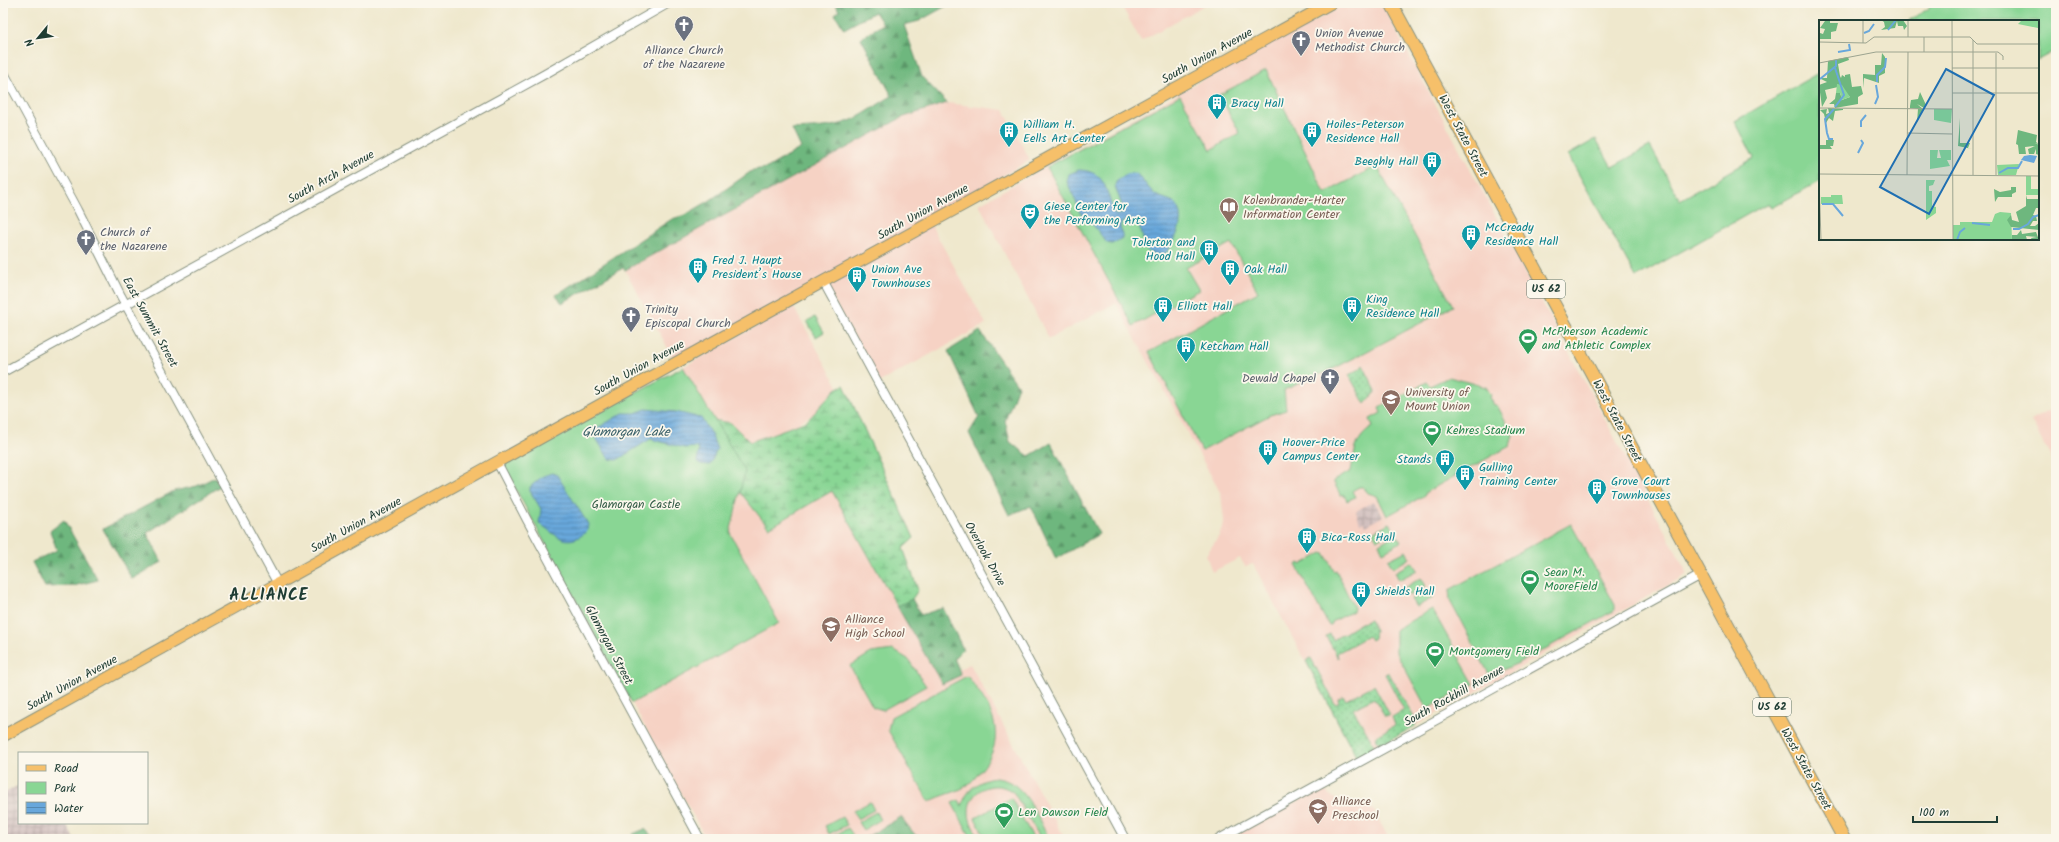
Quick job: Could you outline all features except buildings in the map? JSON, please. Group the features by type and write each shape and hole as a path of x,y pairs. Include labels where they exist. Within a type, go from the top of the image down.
{"highway":[{"name":"West State Street","path":"1391,3 1844,839"}],"main road":[{"name":"South Union Avenue","path":"3,736 823,282 1331,3"}],"street":[{"name":"South Arch Avenue","path":"3,372 545,74 669,3"},
{"name":"East Summit Street","path":"3,71 126,304 278,584"},
{"name":"Overlook Drive","path":"823,282 1125,839"},
{"name":"Glamorgan Street","path":"498,462 535,535 700,839"},
{"name":"South Rockhill Avenue","path":"1219,839 1701,575"}],"shaded area":[{"path":"1120,3 1208,3 1141,41"},
{"name":"University of Mount Union","path":"1347,3 1381,3 1688,574 1357,758 1253,564 1245,566 1240,558 1212,572 1206,555 1219,536 1224,521 1221,494 1116,303 1049,339 979,204 1303,24 1315,21"},
{"path":"947,103 1004,110 1030,160 793,298 676,363 625,270 901,118"},
{"path":"930,223 986,324 878,383 823,281"},
{"name":"Alliance High School","path":"793,306 844,397 799,422 941,679 970,664 1065,839 706,839 632,703 779,623 730,533 745,471 683,367"},
{"path":"2056,407 2056,467 2031,421"},
{"path":"1374,501 1383,516 1366,526 1364,522 1360,523 1356,511"},
{"path":"18,786 18,824 66,824 74,839 3,839 3,794"},
{"name":"Alliance Preschool","path":"1321,788 1339,802 1368,806 1374,811 1389,839 1229,839"}],"green space":[{"path":"835,3 947,3 948,5 919,21 904,25 922,77 947,103 901,118 625,270 623,268 562,303 556,295 672,219 685,215 709,201 753,170 767,168 801,148 792,129 827,127 847,122 859,117 892,96 861,38 883,24 875,12 844,29 835,14 839,11"},
{"path":"1932,3 2056,3 2056,50 2039,59 2039,20 1910,20 1928,9"},
{"path":"1266,70 1325,193 1377,166 1453,306 1337,367 1284,390 1286,410 1270,415 1202,451 1149,352 1258,292 1231,243 1186,268 1199,290 1133,326 1047,167 1180,95 1211,150 1240,133 1219,95"},
{"path":"1819,73 1819,182 1771,208 1768,203 1636,277 1568,155 1596,139 1612,167 1650,146 1680,200 1754,158 1735,121"},
{"path":"815,317 824,332 816,337 807,321"},
{"path":"980,331 1018,386 1005,421 1010,442 1029,456 1051,443 1099,534 1056,559 1031,506 1009,515 969,433 979,417 948,351"},
{"path":"1363,365 1376,391 1365,404 1349,375 1360,369"},
{"name":"Glamorgan Castle","path":"683,367 745,471 730,533 779,623 632,703 502,464"},
{"name":"Kehres Stadium","path":"1449,377 1486,387 1491,395 1490,397 1494,405 1497,405 1513,435 1510,446 1426,492 1425,495 1387,516 1377,496 1368,493 1363,487 1359,487 1352,491 1355,497 1347,501 1344,495 1341,496 1333,481 1351,471 1356,446 1362,436 1373,427 1370,419 1381,413 1379,408 1427,382 1430,386"},
{"path":"844,385 914,538 903,548 918,590 912,599 897,606 832,491 769,528 732,482 701,418 731,423 750,442 807,421 836,389"},
{"path":"215,477 220,486 147,533 162,562 132,579 103,529 174,491 197,486"},
{"path":"64,520 98,580 73,586 45,587 32,562 57,550 50,531"},
{"path":"1390,523 1394,531 1377,540 1372,532"},
{"name":"Sean M. MooreField","path":"1571,524 1615,605 1615,610 1527,659 1490,676 1450,601 1449,590"},
{"path":"1396,534 1401,542 1383,552 1379,544"},
{"path":"1406,551 1410,558 1393,568 1388,560"},
{"path":"1322,553 1325,554 1334,571 1336,570 1354,608 1353,611 1332,622 1329,626 1296,565 1300,563 1301,565"},
{"path":"1412,562 1417,570 1399,580 1395,572"},
{"path":"1421,578 1426,586 1409,596 1404,588"},
{"path":"1428,590 1433,598 1416,607 1411,599"},
{"path":"912,599 921,615 943,608 963,649 954,658 961,675 942,684 897,606"},
{"name":"Montgomery Field","path":"1432,609 1474,684 1427,709 1396,652 1396,629"},
{"path":"1370,620 1375,630 1374,638 1371,640 1368,636 1337,653 1338,658 1326,636 1330,634 1333,640 1361,623"},
{"path":"893,650 908,659 926,686 883,710 873,707 850,666 871,653"},
{"path":"1311,658 1335,704 1339,703 1338,699 1343,696 1346,700 1374,685 1390,715 1385,716 1374,698 1353,709 1374,745 1373,749 1357,758 1306,661"},
{"path":"1389,673 1416,721 1415,726 1382,744 1377,741 1376,736 1395,725 1392,717 1404,710 1385,674"},
{"path":"967,676 983,698 994,721 994,744 990,756 982,769 970,783 961,789 929,802 888,730 891,717"},
{"path":"995,778 1006,780 1015,785 1022,792 1029,801 1049,839 1041,839 1014,793 1000,786 992,786 978,792 973,797 970,804 970,820 980,839 972,839 952,803 959,800 962,806 966,795 974,787 983,781"},
{"name":"Len Dawson Field","path":"1011,798 1034,839 986,839 975,818"},
{"path":"870,802 874,810 857,819 853,811"},
{"path":"876,812 880,820 863,830 858,822"},
{"path":"842,817 847,825 829,834 825,826"},
{"path":"901,817 916,836 923,836 923,839 863,839"},
{"path":"848,828 853,835 846,839 832,839 831,837"},
{"path":"645,829 655,839 635,839 633,834"}],"water":[{"path":"1079,170 1089,171 1096,174 1101,179 1115,215 1122,214 1124,211 1115,186 1116,182 1126,174 1136,173 1155,195 1174,202 1180,215 1179,229 1165,254 1155,255 1149,252 1146,248 1137,223 1133,221 1126,220 1120,225 1122,238 1112,244 1107,243 1094,226 1080,213 1067,182 1069,174"},
{"name":"Glamorgan Lake","path":"646,409 676,412 701,418 711,434 717,449 710,465 700,464 697,461 699,451 697,447 685,448 654,440 652,438 617,460 609,459 594,435 594,430 623,413 635,413"},
{"path":"552,473 557,475 588,524 587,531 580,537 567,540 556,535 539,523 541,509 530,491 530,487 543,476"}],"place":[{"name":"Alliance Church of the Nazarene","path":"684,42"},
{"name":"Union Avenue Methodist Church","path":"1301,57"},
{"name":"Bracy Hall","path":"1217,120"},
{"name":"William H. Eells Art Center","path":"1009,148"},
{"name":"Hoiles-Peterson Residence Hall","path":"1312,148"},
{"name":"Beeghly Hall","path":"1432,178"},
{"name":"Kolenbrander-Harter Information Center","path":"1229,224"},
{"name":"Giese Center for the Performing Arts","path":"1030,230"},
{"name":"McCready Residence Hall","path":"1471,251"},
{"name":"Church of the Nazarene","path":"86,256"},
{"name":"Tolerton and Hood Hall","path":"1209,266"},
{"name":"Fred J. Haupt President’s House","path":"698,284"},
{"name":"Oak Hall","path":"1230,286"},
{"name":"Union Ave Townhouses","path":"857,293"},
{"name":"Elliott Hall","path":"1163,323"},
{"name":"King Residence Hall","path":"1352,323"},
{"name":"Trinity Episcopal Church","path":"631,333"},
{"name":"McPherson Academic and Athletic Complex","path":"1528,355"},
{"name":"Ketcham Hall","path":"1186,363"},
{"name":"Dewald Chapel","path":"1330,395"},
{"name":"University of Mount Union","path":"1391,416"},
{"name":"Kehres Stadium","path":"1432,447"},
{"name":"Hoover-Price Campus Center","path":"1268,466"},
{"name":"Stands","path":"1445,476"},
{"name":"Gulling Training Center","path":"1465,491"},
{"name":"Grove Court Townhouses","path":"1597,505"},
{"name":"Bica-Ross Hall","path":"1307,554"},
{"name":"Sean M. MooreField","path":"1530,596"},
{"name":"Shields Hall","path":"1361,608"},
{"name":"Alliance High School","path":"831,643"},
{"name":"Montgomery Field","path":"1435,668"},
{"name":"Alliance Preschool","path":"1318,825"},
{"name":"Len Dawson Field","path":"1004,829"}],"district":[{"name":"ALLIANCE","path":"269,595"}]}
